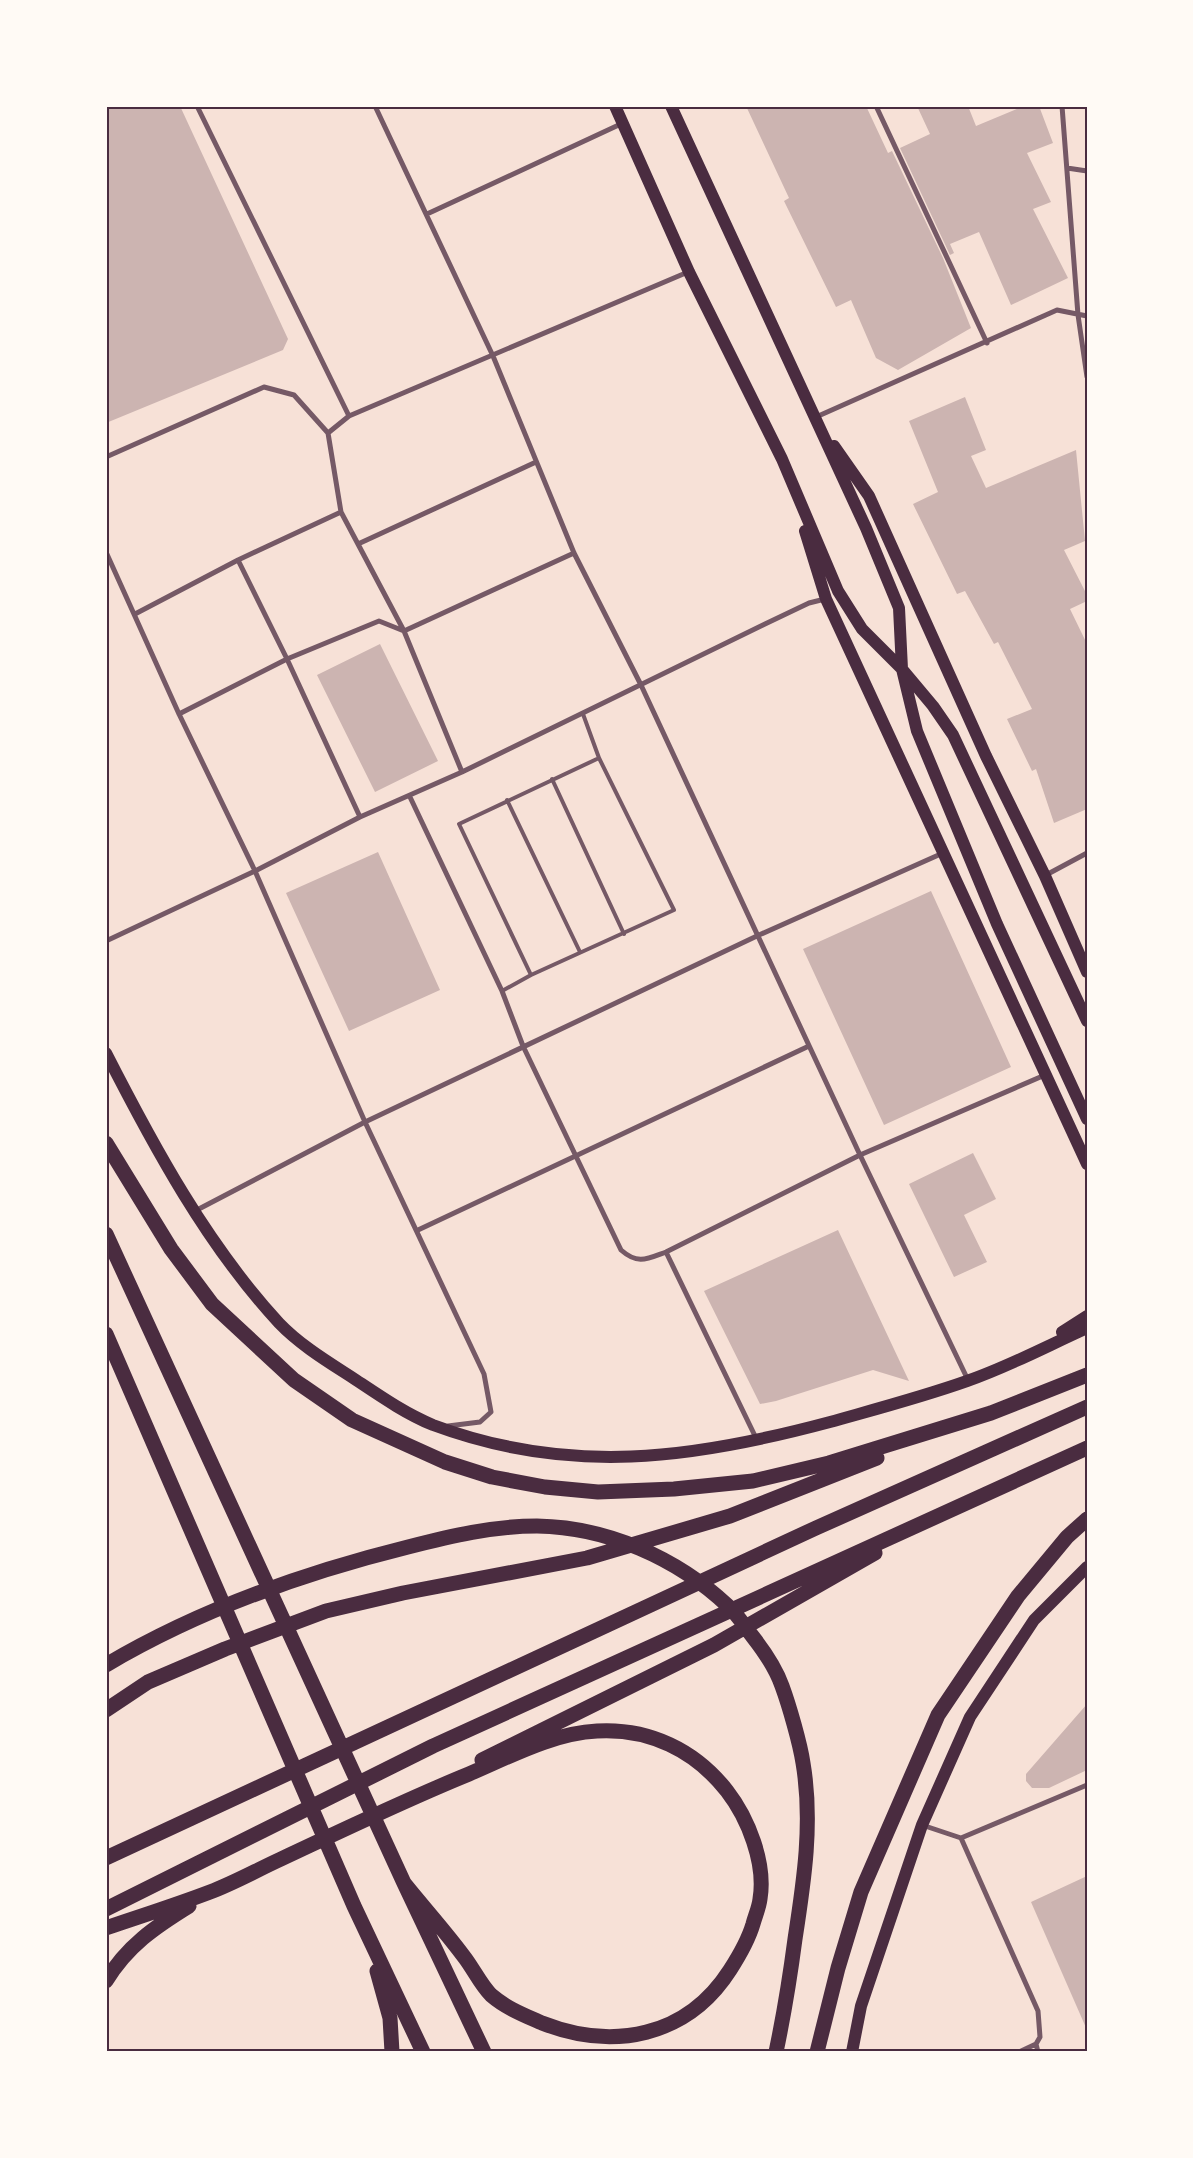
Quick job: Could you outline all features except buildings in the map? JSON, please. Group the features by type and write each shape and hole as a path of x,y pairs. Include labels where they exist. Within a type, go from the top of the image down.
{"highway":[{"path":"106,1143 171,1249 212,1304 251,1342 294,1380 352,1420 445,1462 473,1471 545,1486 598,1492 674,1489 753,1481 829,1463 991,1413"},
{"path":"106,1234 404,1883 484,2052"},
{"path":"106,1334 354,1906 423,2052"},
{"path":"106,1710 148,1682 225,1649 326,1611 403,1593 587,1558 730,1516 1087,1375"},
{"path":"106,1858 807,1532 1087,1407"},
{"path":"106,1909 433,1746 960,1504 1087,1448"},
{"path":"431,1789 503,1748 714,1645 960,1504"},
{"path":"817,2052 838,1968 861,1892 938,1715 1018,1596 1067,1537 1087,1519"},
{"path":"112,1662 154,1638 195,1619 314,1572 452,1535 502,1527 539,1526 569,1529 637,1546 682,1570 730,1608 762,1650 782,1685 803,1762 808,1828 802,1895 776,2052"},
{"path":"106,1981 124,1955 147,1932 212,1892 431,1789 550,1741 595,1731 639,1733 657,1737 705,1767 720,1782 743,1813 755,1847 760,1880 760,1897 751,1930 734,1963 715,1991 674,2024 657,2031 620,2037 560,2030 510,2008 489,1993 465,1958 404,1883"},
{"path":"106,1928 212,1892"},
{"path":"354,1906 380,1981 390,2018 392,2052"}],"main road":[{"path":"615,106 689,272 782,459 838,591 862,629 902,669 933,706 953,735 1087,1021"},
{"path":"671,106 866,528 899,608 902,669 917,730 930,767 997,924 1087,1118"},
{"path":"814,418 869,496 982,747 1045,876 1087,972"},
{"path":"782,459 826,599 945,853 1087,1164"},
{"path":"106,1053 140,1120 195,1211 234,1267 281,1324 322,1358 386,1400 441,1427 517,1449 574,1457 642,1457 697,1452 757,1440 873,1410 968,1381 1087,1328"},
{"path":"1026,1355 1087,1316"},
{"path":"852,2052 861,2006 922,1825 970,1717 1034,1620 1086,1567"}],"street":[{"path":"197,106 349,416"},
{"path":"375,106 493,356 574,553 641,685 860,1155 968,1381"},
{"path":"876,106 987,343"},
{"path":"1062,106 1078,314 1087,377"},
{"path":"427,214 623,123"},
{"path":"1067,168 1087,171"},
{"path":"328,433 349,416 689,272"},
{"path":"814,418 1058,310 1087,316"},
{"path":"106,457 264,387 294,395 328,433 341,512 404,631 462,772"},
{"path":"358,544 536,462"},
{"path":"135,614 238,560 341,512"},
{"path":"106,552 179,714 255,871 365,1122 418,1230 484,1374 491,1412 480,1422 441,1427"},
{"path":"179,714 287,659 379,621 404,631 574,553"},
{"path":"238,560 287,659 360,817"},
{"path":"106,941 255,871 360,817 410,797 783,616 826,599"},
{"path":"410,797 502,991 523,1046 621,1250 630,1258 644,1260 666,1252 860,1155 1046,1075"},
{"path":"195,1211 365,1122 523,1046 759,935 945,853"},
{"path":"1045,876 1087,853"},
{"path":"418,1230 810,1046"},
{"path":"666,1252 757,1440"},
{"path":"922,1825 961,1838 1087,1785"},
{"path":"961,1838 1038,2011 1040,2037 1036,2044 1019,2052"},
{"path":"1036,2044 1038,2052"}],"lane":[{"path":"502,991 531,975 674,910 599,758 583,714"},
{"path":"531,975 459,824 599,758"},
{"path":"552,779 624,934"},
{"path":"507,800 580,952"}]}
